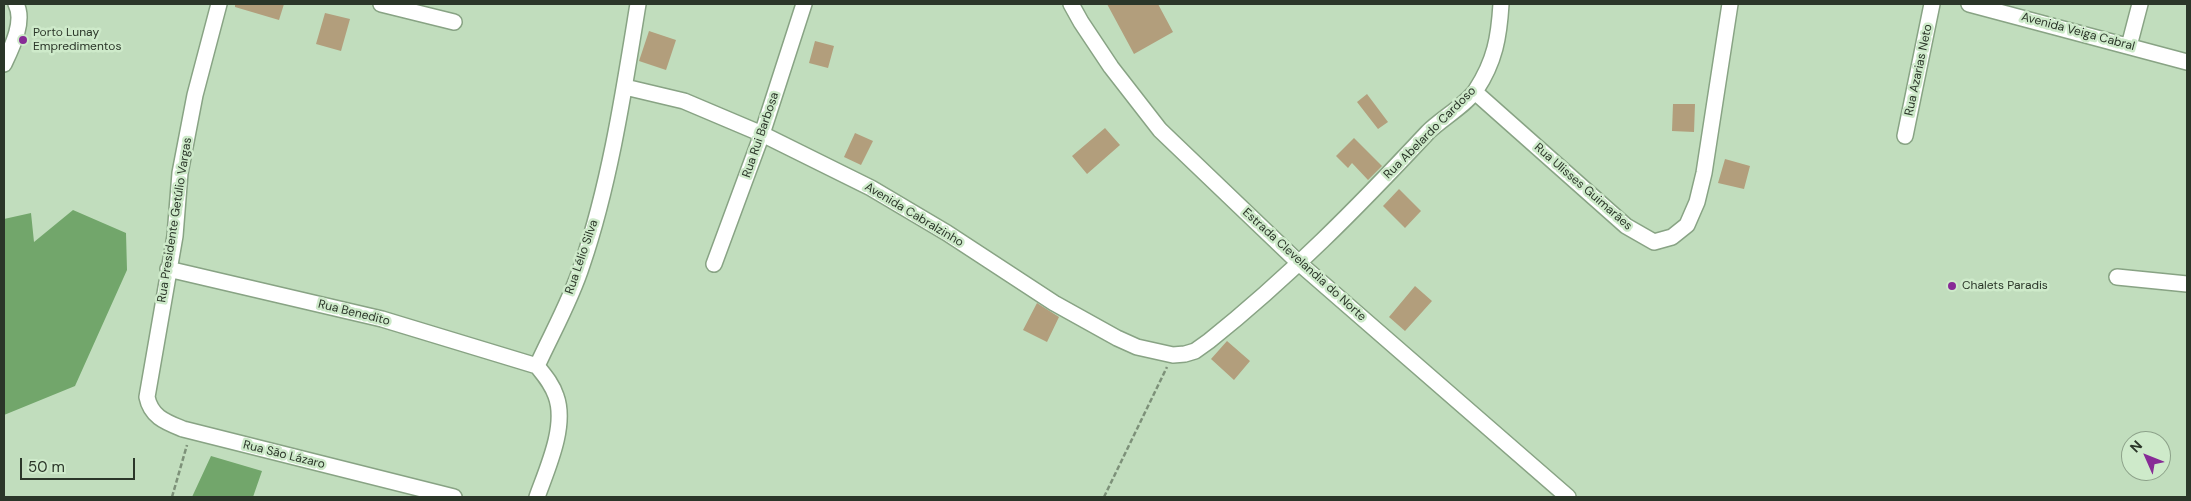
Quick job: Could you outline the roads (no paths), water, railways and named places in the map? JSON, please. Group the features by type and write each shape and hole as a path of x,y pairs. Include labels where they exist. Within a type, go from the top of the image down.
{"street":[{"path":"4,64 19,18 16,4"},
{"name":"Rua Presidente Getúlio Vargas","path":"151,378 174,236 180,173 197,87 219,4"},
{"path":"381,4 454,22"},
{"name":"Rua Lélio Silva","path":"537,366 582,267 595,224 624,87 638,4"},
{"name":"Rua Rui Barbosa","path":"714,264 762,134 804,4"},
{"name":"Estrada Clevelandia do Norte","path":"1072,4 1081,22 1111,67 1160,130 1299,263 1568,497"},
{"name":"Rua Abelardo Cardoso","path":"1195,351 1224,329 1299,263 1352,212 1434,126 1475,92 1492,61 1501,4"},
{"name":"Rua Ulisses Guimarães","path":"1475,92 1626,226 1654,242 1666,240 1688,225 1697,202 1704,173 1730,4"},
{"name":"Rua Azarias Neto","path":"1905,136 1932,4"},
{"name":"Avenida Veiga Cabral","path":"1969,4 2187,62"},
{"path":"2129,46 2140,4"},
{"name":"Avenida Cabralzinho","path":"624,87 684,102 762,134 871,188 1054,302 1117,338 1137,347 1173,355 1195,351"},
{"name":"Rua Benedito","path":"168,269 382,319 537,366"},
{"path":"2117,278 2187,284"},
{"path":"537,366 549,381 556,395 560,418 552,454 537,497"},
{"name":"Rua São Lázaro","path":"151,378 147,397 152,411 169,423 191,431 454,497"}],"place":[{"name":"Porto Lunay Empredimentos","path":"23,40"},
{"name":"Chalets Paradis","path":"1952,286"}]}
